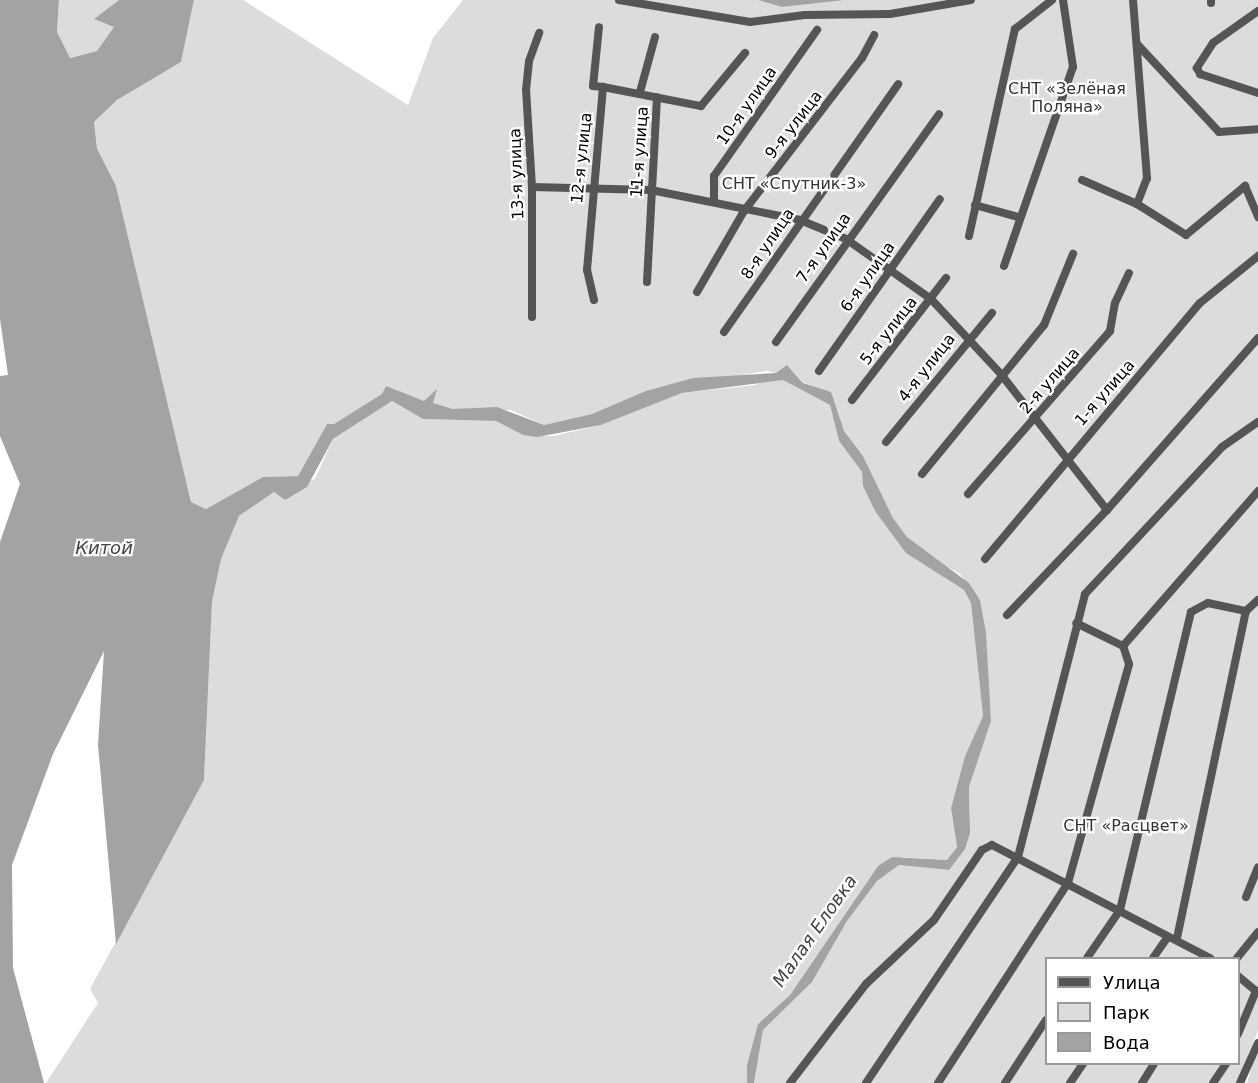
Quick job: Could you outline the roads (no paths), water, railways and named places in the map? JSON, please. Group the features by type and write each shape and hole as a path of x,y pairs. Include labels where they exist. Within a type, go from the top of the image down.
{"street":[{"path":"618,0 750,22 805,15 890,14 972,0"},
{"path":"969,236 1014,29 1052,0"},
{"path":"1004,266 1018,217 1072,67 1063,0"},
{"path":"1133,0 1147,178 1137,204"},
{"path":"1258,11 1213,42 1197,68 1200,74 1258,93"},
{"name":"12-я улица","path":"594,300 587,270 591,190 603,87 593,86 599,27"},
{"name":"10-я улица","path":"714,202 714,176 817,30"},
{"name":"13-я улица","path":"532,318 532,187 526,90 529,61 539,33"},
{"name":"9-я улица","path":"697,292 744,211 862,58 874,35"},
{"name":"11-я улица","path":"647,282 657,97 640,92 655,37"},
{"path":"1137,44 1219,132 1258,129"},
{"path":"657,97 701,106 745,53"},
{"name":"8-я улица","path":"724,332 800,220 898,84"},
{"path":"603,87 640,92"},
{"name":"7-я улица","path":"776,342 846,239 939,114"},
{"path":"1082,180 1137,204 1186,234 1245,186 1258,217"},
{"path":"532,187 651,190 714,202 744,211 800,220 846,239 891,268 931,299 1000,373 1068,457 1107,510"},
{"name":"6-я улица","path":"819,371 940,199"},
{"path":"975,205 1018,217"},
{"path":"921,474 1000,373 1044,325 1072,254"},
{"name":"1-я улица","path":"985,559 1068,457 1200,303 1258,256"},
{"name":"2-я улица","path":"968,494 1110,331 1115,303 1129,273"},
{"name":"5-я улица","path":"852,400 946,278"},
{"name":"4-я улица","path":"886,442 968,339 992,313"},
{"path":"1007,615 1107,510 1258,338"},
{"path":"866,1083 1018,857 1085,594 1222,447 1258,422"},
{"path":"1122,646 1258,491"},
{"path":"1177,938 1246,611 1258,600"},
{"path":"1088,957 1120,910 1191,612 1208,603 1246,611"},
{"path":"938,1083 1068,883 1129,664 1122,646 1076,623"},
{"path":"790,1083 866,984 934,920 982,850 992,844 1120,910 1167,938 1177,938 1208,957"},
{"path":"1246,897 1258,867"},
{"path":"1238,957 1258,932"},
{"path":"1154,957 1167,938"},
{"path":"1240,977 1257,992 1240,1032"},
{"path":"1005,1083 1045,1023"},
{"path":"1240,1083 1258,1043"},
{"path":"1070,1083 1082,1065"},
{"path":"1142,1083 1153,1065"},
{"path":"1213,1083 1225,1065"}],"water":[{"name":"Китой","path":"0,0 59,0 57,32 70,58 97,51 114,27 94,19 119,0 194,0 181,62 117,100 94,122 97,148 116,186 191,502 206,509 263,477 298,476 327,424 334,424 382,394 386,386 424,401 437,389 433,403 453,409 497,407 544,425 592,414 646,391 693,378 776,373 787,365 803,383 831,392 844,431 863,456 893,518 907,537 969,583 980,600 986,633 991,721 969,787 970,833 965,849 949,870 899,865 877,881 847,921 812,982 763,1030 754,1083 747,1083 747,1065 758,1024 790,995 878,866 892,857 947,860 957,847 951,808 965,756 983,716 971,603 964,590 906,553 875,511 863,486 862,472 839,441 830,405 783,380 682,393 601,425 537,437 523,435 496,421 423,419 392,401 333,439 307,487 285,500 274,492 239,516 221,559 212,602 204,780 116,944 98,745 104,651 53,754 12,865 13,968 44,1083 0,1083 0,542 20,484 0,436 0,376 8,375 0,319"},
{"path":"758,0 845,0 782,7"}],"park label":[{"name":"СНТ «Зелёная Поляна»","path":"1067,98"},
{"name":"СНТ «Спутник-3»","path":"794,184"},
{"name":"СНТ «Расцвет»","path":"1126,826"}],"water label":[{"name":"Малая Еловка","path":"815,931"}]}
